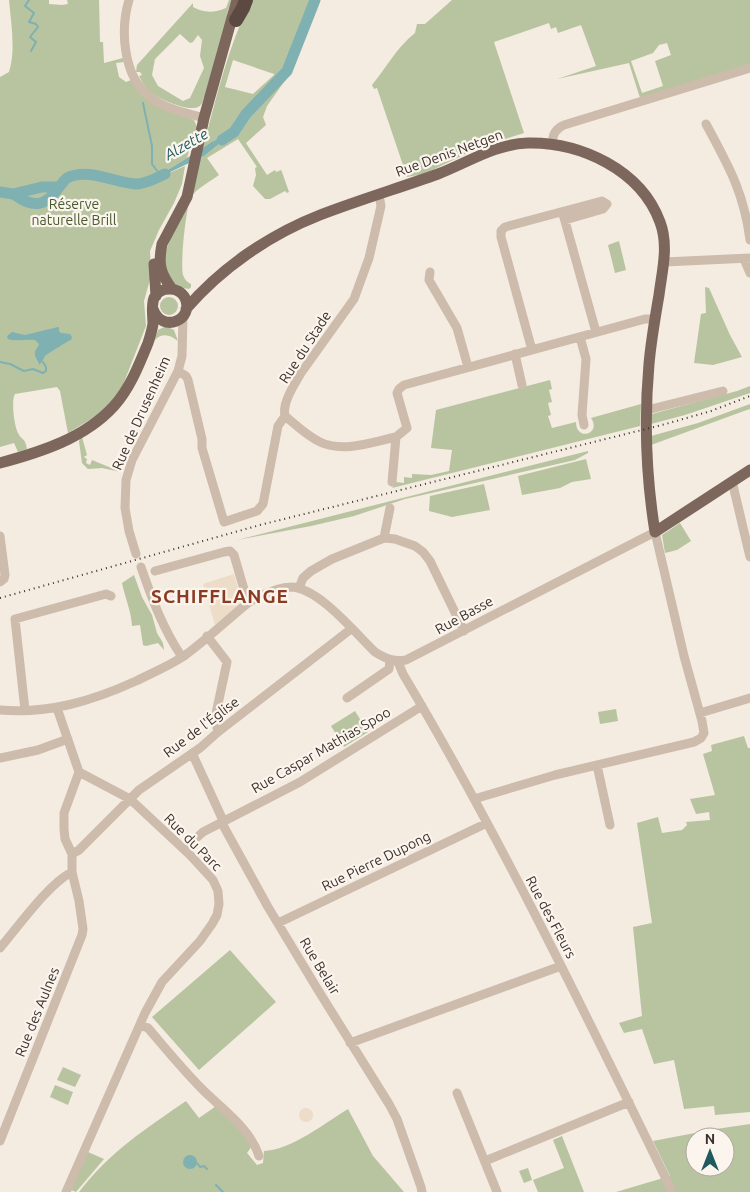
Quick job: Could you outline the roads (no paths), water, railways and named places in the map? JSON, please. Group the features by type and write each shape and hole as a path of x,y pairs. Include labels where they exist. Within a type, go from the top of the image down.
{"highway":[{"path":"236,20 244,8 244,0"}],"main road":[{"path":"0,463 40,452 71,438 96,421 113,406 127,388 149,340 157,329 168,322 180,319 185,312 185,299 175,290 160,270 160,252 162,244 187,197 204,118 237,0"},
{"path":"216,78 236,20"},
{"name":"Rue Denis Netgen","path":"185,312 204,289 250,253 286,231 319,216 441,173 491,151 527,143 552,144 575,149 605,161 624,174 643,193 653,207 660,223 665,243 649,365 646,410 655,532"},
{"path":"156,296 154,261 157,243 175,209 193,166"},
{"path":"149,340 152,325 152,305 156,296 163,290 204,289"},
{"path":"153,310 157,318 168,322"},
{"path":"655,532 750,470"}],"street":[{"path":"128,0 125,21 126,50 132,73 140,88 158,103 204,118"},
{"path":"552,144 557,128 564,125 750,68"},
{"path":"706,124 733,173 748,220 750,240"},
{"name":"Rue du Stade","path":"178,371 186,376 188,380 202,439 202,448 224,522 242,517 260,508 263,504 278,426 285,416 285,406 301,373 354,298 363,278 381,206 379,195"},
{"path":"532,350 501,237 501,231 505,227 564,215 596,332"},
{"path":"664,262 747,259 750,273"},
{"path":"430,272 430,280 457,328 468,367"},
{"name":"Rue de Drusenheim","path":"136,554 127,520 124,496 126,480 132,460 178,371 182,356 185,312"},
{"path":"285,416 312,437 332,446 350,447 396,437 407,428 397,393 404,385 580,336 645,319 655,319"},
{"path":"168,322 177,330 182,341"},
{"path":"580,336 586,359 582,414 584,425"},
{"path":"515,354 522,385"},
{"path":"646,410 723,391"},
{"path":"392,482 396,437"},
{"path":"732,481 750,557"},
{"path":"384,538 390,508"},
{"path":"474,799 556,775 694,742 701,738 704,733 700,713 684,656 655,532"},
{"name":"Rue Basse","path":"394,661 406,660 464,632 491,615 655,532"},
{"path":"0,536 5,573 2,581"},
{"path":"299,588 303,578 332,559 384,538 405,541 423,552 435,570 464,632"},
{"path":"154,571 230,551 234,555 248,603"},
{"path":"141,567 159,616 182,657"},
{"path":"0,710 58,708 106,694 182,657 248,603 272,590 290,587 310,592 323,601 375,652 394,661 389,668 346,698"},
{"path":"26,710 15,619 106,594 112,596"},
{"name":"Rue de l'Église","path":"72,854 79,850 150,781 192,753 351,629"},
{"path":"207,636 227,662 215,718 218,732"},
{"name":"Rue des Fleurs","path":"394,661 422,706 487,823 561,966 671,1188"},
{"path":"700,713 750,698"},
{"name":"Rue Caspar Mathias Spoo","path":"184,849 203,832 300,782 422,706"},
{"path":"58,708 79,772"},
{"path":"0,758 38,750 68,738"},
{"name":"Rue Belair","path":"192,753 222,822 278,923 397,1119 422,1192"},
{"path":"597,765 610,825"},
{"name":"Rue du Parc","path":"66,1192 140,1025 162,982 200,942 217,915 219,904 218,891 213,880 184,849 130,799 79,772"},
{"name":"Rue des Aulnes","path":"0,1141 81,941 82,919 72,872 72,854 65,839 64,813 79,772"},
{"name":"Rue Pierre Dupong","path":"278,923 487,823"},
{"path":"0,948 48,892 64,876 72,872"},
{"path":"350,1043 561,966"},
{"path":"140,1025 148,1028 202,1089 219,1104 254,1143 259,1156"},
{"path":"457,1093 497,1192"},
{"path":"485,1161 629,1102"}],"water":[{"path":"234,132 204,156 151,181 212,142"},
{"path":"0,191 20,192 26,203 12,196 0,196"},
{"path":"59,327 61,333 70,334 71,340 46,355 39,365 35,350 39,344 35,340 12,340 8,339 7,336 12,332 25,335"},
{"path":"190,1155 195,1157 197,1162 195,1167 190,1169 185,1167 183,1162 185,1157"}],"waterway":[{"path":"29,0 25,6 34,13 29,22 36,24 38,27 30,37 36,42 31,51"},
{"name":"Alzette","path":"222,140 234,132 246,114 287,71 315,0"},
{"path":"143,103 152,146 152,164 161,176"},
{"name":"Alzette","path":"0,192 13,194 42,187 59,187 67,178 83,174 136,184 147,182 165,174"},
{"path":"15,195 28,202 39,203 49,199 59,187"},
{"path":"0,362 10,364 24,371 33,369 43,373 46,371 43,362"},
{"path":"197,1163 200,1167 204,1166 207,1169"},
{"path":"216,1185 223,1192"}],"railway":[{"path":"0,598 260,525 662,425 711,411 750,396"}],"district":[{"name":"SCHIFFLANGE","path":"220,596"}],"park label":[{"name":"Réserve naturelle Brill","path":"74,212"}]}
